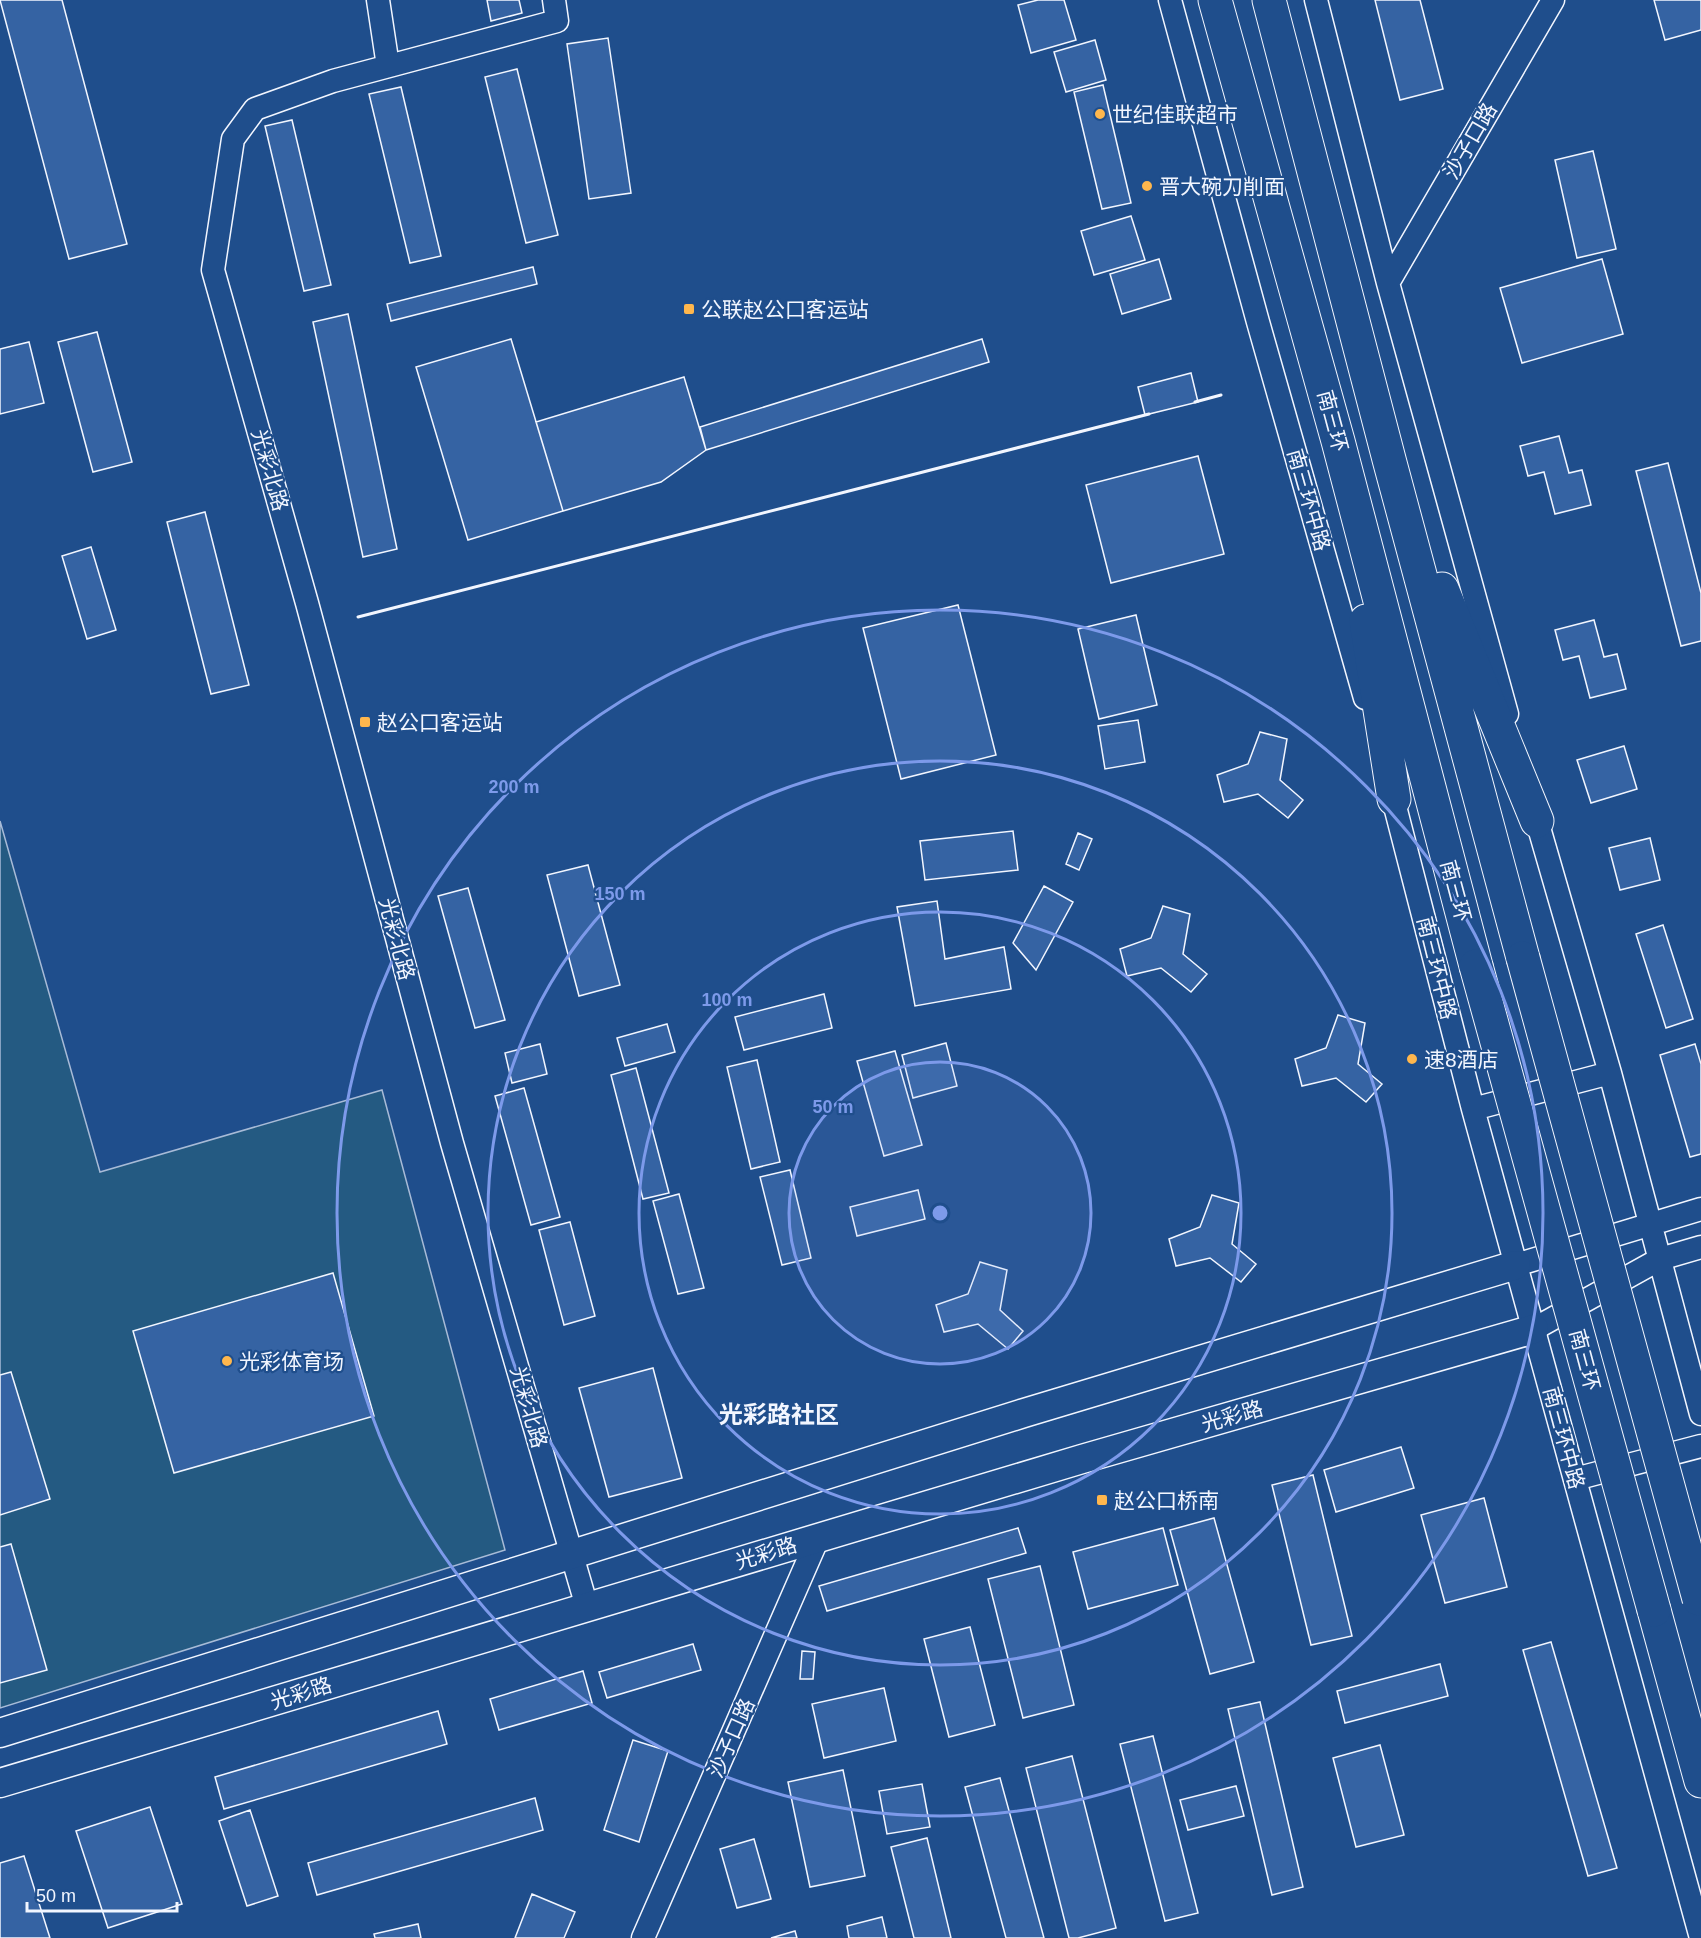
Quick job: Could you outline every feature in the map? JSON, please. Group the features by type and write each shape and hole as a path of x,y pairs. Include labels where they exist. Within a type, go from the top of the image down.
{"highway":[{"name":"南三环","path":"1215,0 1338,441 1476,966 1701,1781"},
{"path":"1269,0 1522,958 1700,1603"},
{"path":"1338,441 1394,800"},
{"path":"1390,463 1537,821"}],"main road":[{"path":"0,1733 1013,1417 1516,1265"},
{"name":"光彩路","path":"0,1783 818,1538 1534,1329"}],"street":[{"path":"378,0 388,66 557,21 554,0"},
{"name":"南三环中路","path":"1170,0 1258,322 1394,800 1473,1109 1701,1938"},
{"path":"1316,0 1388,283 1537,821 1610,1073 1701,1414"},
{"name":"沙子口路","path":"1388,283 1553,0"},
{"name":"光彩北路","path":"388,66 333,81 255,110 233,139 213,270 307,603 452,1143 587,1607"},
{"path":"1473,1109 1610,1073"},
{"path":"1516,1265 1701,1209"},
{"path":"1534,1329 1660,1259 1701,1247"},
{"path":"1575,1479 1701,1446"},
{"name":"沙子口路","path":"643,1938 818,1538"}],"shaded area":[{"name":"光彩体育场","path":"0,821 100,1172 382,1090 505,1550 0,1708"}],"building":[{"path":"0,0 62,0 127,244 69,259"},
{"path":"487,0 519,0 522,13 491,21"},
{"path":"1038,0 1064,0 1076,40 1031,53 1018,5"},
{"path":"1375,0 1420,0 1443,89 1400,100"},
{"path":"1654,0 1701,0 1701,30 1665,40"},
{"path":"608,38 631,193 589,199 567,44"},
{"path":"1095,40 1106,80 1066,92 1054,52"},
{"path":"517,69 558,235 526,243 485,77"},
{"path":"1103,85 1131,203 1102,209 1074,92"},
{"path":"401,87 441,256 410,263 369,94"},
{"path":"292,120 331,285 304,291 265,126"},
{"path":"1593,151 1616,249 1577,258 1555,160"},
{"path":"1131,216 1145,260 1094,275 1081,231"},
{"path":"1159,259 1171,299 1122,314 1110,274"},
{"path":"1602,259 1623,334 1522,363 1500,288"},
{"path":"533,267 537,284 391,321 387,304"},
{"path":"348,314 397,549 363,557 313,322"},
{"path":"97,332 132,462 93,472 58,342"},
{"path":"511,339 563,511 468,540 416,367"},
{"path":"982,339 989,362 706,450 700,427"},
{"path":"29,342 44,403 0,414 0,349"},
{"path":"1191,373 1198,402 1145,415 1138,387"},
{"path":"684,377 706,450 661,482 563,511 536,422"},
{"path":"1559,436 1569,473 1582,470 1591,505 1555,514 1544,472 1528,476 1520,446"},
{"path":"1198,456 1224,554 1111,583 1086,485"},
{"path":"1668,463 1701,593 1701,641 1681,646 1636,471"},
{"path":"205,512 249,685 211,694 167,522"},
{"path":"91,547 116,630 87,639 62,556"},
{"path":"958,605 996,755 901,779 863,628"},
{"path":"1136,615 1157,705 1099,719 1078,629"},
{"path":"1594,620 1604,657 1617,654 1626,689 1590,698 1579,656 1563,660 1555,630"},
{"path":"1138,720 1145,762 1105,769 1098,726"},
{"path":"1260,732 1287,739 1280,780 1303,800 1288,818 1258,794 1224,802 1217,775 1248,764"},
{"path":"1624,746 1637,789 1591,803 1577,760"},
{"path":"1013,831 1018,870 925,880 920,841"},
{"path":"1078,833 1092,839 1079,870 1066,864"},
{"path":"1650,838 1660,880 1620,890 1609,848"},
{"path":"588,865 620,985 579,996 547,875"},
{"path":"1044,886 1073,902 1036,970 1013,943"},
{"path":"468,888 505,1020 475,1028 438,896"},
{"path":"937,901 945,959 1004,947 1011,989 915,1006 897,907"},
{"path":"1163,906 1190,914 1183,954 1207,974 1191,992 1161,968 1127,976 1120,949 1151,938"},
{"path":"1663,925 1693,1019 1666,1028 1636,934"},
{"path":"824,994 832,1028 744,1050 735,1017"},
{"path":"1338,1015 1365,1023 1358,1064 1382,1084 1366,1102 1336,1078 1302,1086 1295,1059 1326,1048"},
{"path":"667,1024 675,1052 625,1066 617,1038"},
{"path":"946,1043 957,1086 913,1098 902,1055"},
{"path":"540,1044 547,1074 512,1083 505,1053"},
{"path":"1695,1044 1701,1064 1701,1154 1690,1157 1660,1055"},
{"path":"895,1051 922,1145 884,1156 857,1061"},
{"path":"757,1060 780,1162 751,1169 727,1067"},
{"path":"636,1068 669,1193 643,1199 611,1075"},
{"path":"524,1088 560,1217 531,1225 495,1096"},
{"path":"790,1170 811,1258 782,1265 760,1177"},
{"path":"918,1190 925,1219 857,1236 850,1207"},
{"path":"679,1194 704,1288 678,1294 653,1201"},
{"path":"1212,1195 1239,1203 1232,1244 1256,1264 1241,1282 1210,1258 1176,1266 1169,1239 1200,1227"},
{"path":"570,1222 595,1316 564,1325 539,1230"},
{"path":"980,1262 1007,1270 1000,1310 1023,1331 1008,1349 978,1324 944,1332 936,1305 968,1294"},
{"path":"333,1273 374,1416 174,1473 133,1331"},
{"path":"653,1368 682,1478 609,1497 579,1388"},
{"path":"11,1372 50,1499 0,1515 0,1375"},
{"path":"1401,1447 1414,1488 1336,1512 1324,1470"},
{"path":"1313,1475 1352,1636 1311,1645 1272,1485"},
{"path":"1484,1498 1507,1587 1445,1603 1421,1515"},
{"path":"1214,1518 1254,1662 1210,1674 1170,1530"},
{"path":"1018,1528 1026,1553 827,1611 819,1586"},
{"path":"1163,1528 1178,1585 1088,1609 1073,1552"},
{"path":"11,1544 47,1670 0,1683 0,1547"},
{"path":"1040,1566 1074,1705 1023,1718 988,1579"},
{"path":"970,1627 995,1725 949,1737 924,1639"},
{"path":"1551,1642 1617,1868 1588,1876 1523,1650"},
{"path":"693,1644 701,1670 607,1698 599,1672"},
{"path":"802,1651 815,1652 813,1679 800,1679"},
{"path":"1440,1664 1448,1696 1345,1723 1337,1691"},
{"path":"583,1671 592,1703 499,1730 490,1699"},
{"path":"884,1688 896,1741 824,1758 812,1704"},
{"path":"1260,1702 1303,1887 1272,1895 1228,1709"},
{"path":"438,1711 447,1744 224,1809 215,1777"},
{"path":"1153,1736 1198,1913 1165,1921 1120,1744"},
{"path":"633,1740 668,1751 639,1842 604,1830"},
{"path":"1380,1745 1404,1835 1356,1847 1333,1758"},
{"path":"1072,1756 1116,1928 1078,1938 1069,1938 1026,1768"},
{"path":"843,1770 865,1876 810,1887 788,1782"},
{"path":"1000,1778 1044,1938 1006,1938 965,1787"},
{"path":"922,1784 930,1827 887,1834 879,1791"},
{"path":"1236,1786 1244,1816 1188,1830 1180,1800"},
{"path":"535,1798 543,1830 317,1895 308,1863"},
{"path":"150,1807 182,1904 108,1928 76,1831"},
{"path":"250,1810 278,1896 247,1906 219,1821"},
{"path":"927,1838 951,1938 914,1938 891,1847"},
{"path":"754,1839 771,1899 737,1908 720,1849"},
{"path":"24,1856 50,1938 0,1938 0,1863"},
{"path":"532,1894 575,1912 564,1938 515,1938"},
{"path":"882,1917 887,1938 849,1938 847,1926"},
{"path":"418,1924 421,1938 375,1938 374,1934"},
{"path":"795,1931 797,1938 771,1938"}],"wall":[{"path":"1195,402 1221,395"},
{"path":"358,617 1149,414"}],"place":[{"name":"世纪佳联超市","path":"1100,114"},
{"name":"晋大碗刀削面","path":"1147,186"},
{"name":"公联赵公口客运站","path":"689,309"},
{"name":"赵公口客运站","path":"365,722"},
{"name":"速8酒店","path":"1412,1059"},
{"name":"光彩体育场","path":"227,1361"},
{"name":"赵公口桥南","path":"1102,1500"}],"district":[{"name":"光彩路社区","path":"779,1414"}]}
